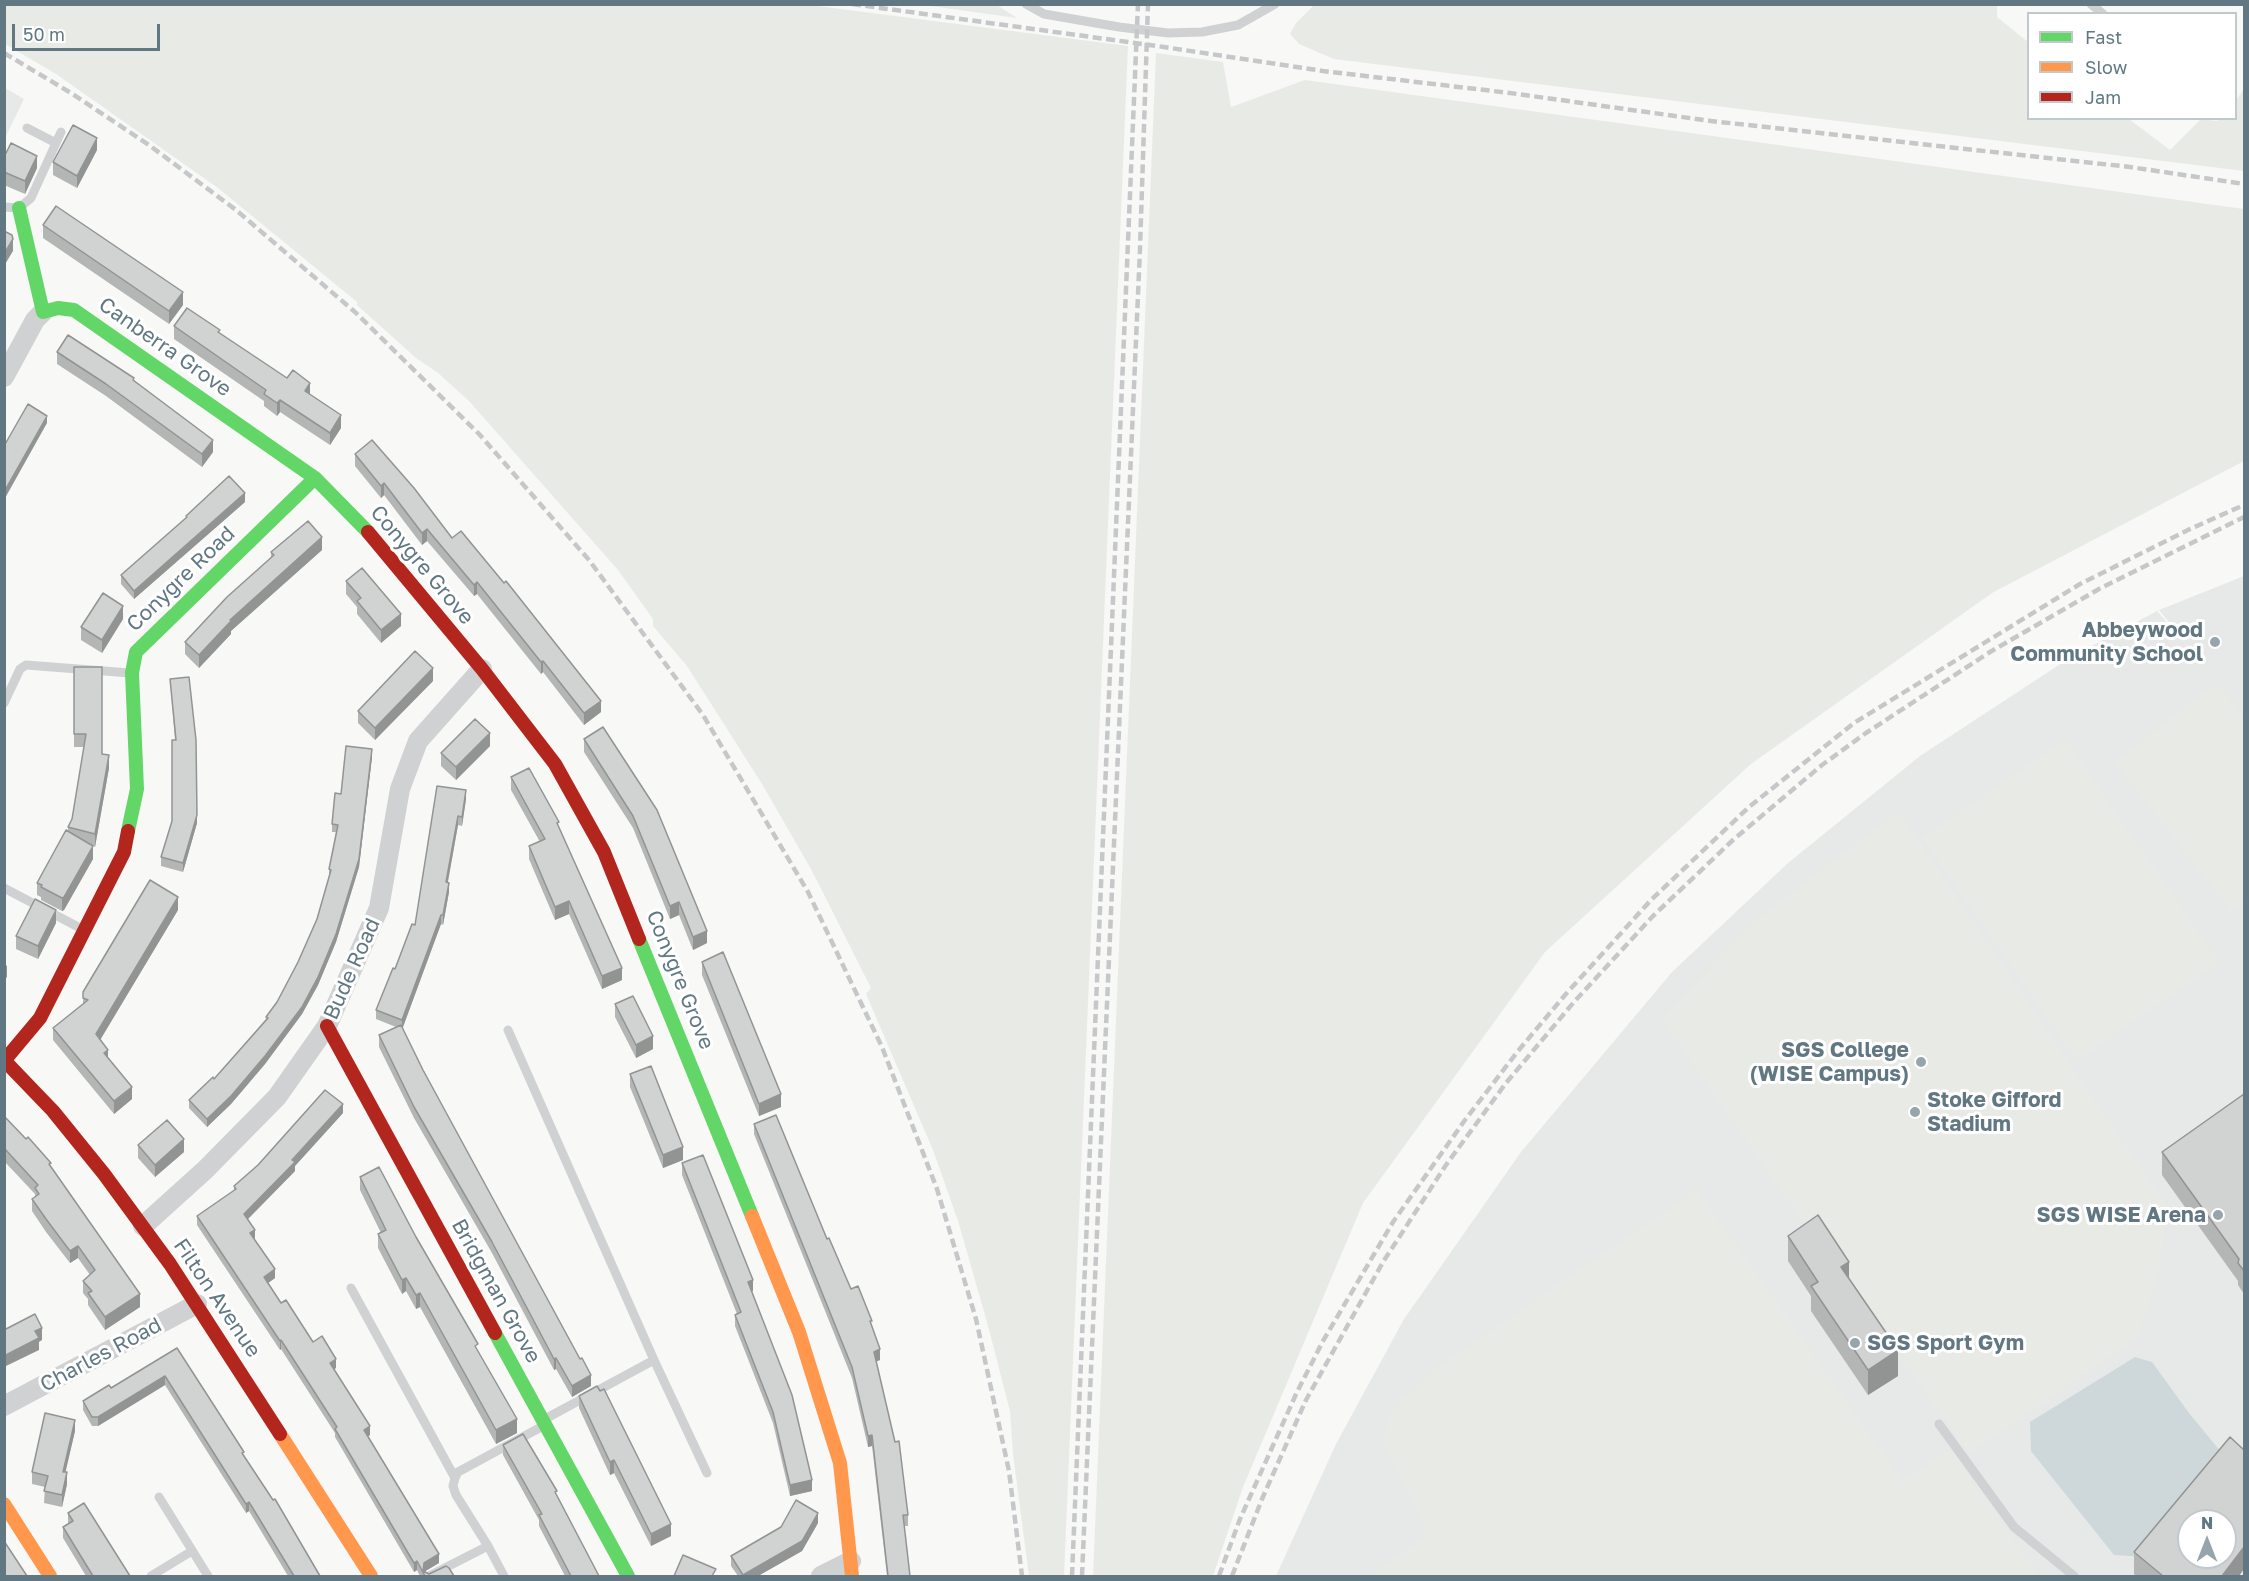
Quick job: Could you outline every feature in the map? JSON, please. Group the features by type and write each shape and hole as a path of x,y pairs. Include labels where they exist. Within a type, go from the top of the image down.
{"street":[{"path":"4,377 35,320 43,312 19,208"},
{"name":"Canberra Grove","path":"43,312 58,308 74,310 315,478"},
{"name":"Conygre Grove","path":"315,478 371,534 482,669 555,764 604,852 799,1332 840,1463 852,1569"},
{"name":"Conygre Road","path":"5,1061 40,1018 124,852 137,789 132,673 136,652 315,478"},
{"name":"Bude Road","path":"143,1226 205,1170 277,1097 327,1026 379,908 400,789 418,741 482,669"},
{"name":"Bridgman Grove","path":"327,1026 628,1576"},
{"name":"Filton Avenue","path":"5,1061 54,1111 143,1226 197,1304 371,1576"},
{"name":"Charles Road","path":"4,1406 197,1304"},
{"path":"4,1504 9,1520 50,1576"},
{"path":"821,1576 852,1569"}],"lane":[{"path":"1026,4 1044,14 1167,33 1202,33 1238,25 1275,4"},
{"path":"27,128 56,143"},
{"path":"4,207 19,208 31,198 61,132"},
{"path":"4,703 20,669 26,665 132,673"},
{"path":"4,888 85,930"},
{"path":"508,1030 654,1360 707,1473"},
{"path":"351,1288 454,1478"},
{"path":"504,1576 456,1495 453,1485 458,1472 654,1360"},
{"path":"1939,1424 2014,1527 2074,1576"},
{"path":"159,1497 208,1576"},
{"path":"429,1576 488,1546"},
{"path":"151,1576 192,1551"}],"shaded area":[{"path":"5,4 802,4 1128,46 1064,1576 1029,1576 1013,1454 1010,1411 987,1322 958,1221 933,1150 866,994 871,988 811,869 762,784 687,666 653,626 653,619 618,570 469,401 438,373 416,358 357,305 357,302 218,188 56,74 5,44"},
{"path":"1315,4 1997,5 1997,17 2027,41 2027,120 2130,120 2170,150 2200,120 2237,120 2237,99 2244,89 2244,171 1334,59 1299,44 1290,34 1296,23"},
{"path":"923,5 997,5 1017,18"},
{"path":"1156,53 1223,62 1231,107 1305,80 2244,209 2244,461 1992,593 1751,764 1545,952 1363,1203 1243,1487 1213,1576 1093,1576"},
{"path":"5,88 24,99 5,138"},
{"name":"SGS College (WISE Campus)","path":"2244,576 2244,1576 1276,1576 1336,1444 1404,1319 1521,1152 1672,972 1788,863 1920,756 2071,657 2157,611 2188,646 2159,610"},
{"path":"2217,683 2244,718 2244,900 2231,910 2115,762"},
{"path":"2065,740 2219,962 2077,1060 1923,838"},
{"name":"Stoke Gifford Stadium","path":"1898,812 2167,1207 2158,1274 2138,1337 1970,1453 1849,1287 1661,1018 1759,918"},
{"path":"1697,1190 1902,1481 1950,1450 2039,1576 1370,1576 1425,1537 1425,1524 1383,1443 1389,1416 1403,1399 1440,1366"},
{"path":"2135,1357 2152,1362 2189,1413 2226,1458 2185,1509 2177,1509 2177,1519 2146,1557 2114,1555 2031,1451 2030,1422"}],"building":[{"path":"73,125 97,138 77,176 53,162"},
{"path":"11,143 37,156 25,181 4,172 4,157"},
{"path":"56,206 183,292 169,311 43,225"},
{"path":"4,231 12,235 13,239 4,254"},
{"path":"187,308 220,330 218,332 287,378 293,370 310,383 305,391 341,415 330,433 280,400 277,403 264,394 266,390 174,326"},
{"path":"68,335 134,378 133,380 213,440 202,454 106,384 57,352"},
{"path":"28,404 47,416 4,492 4,446"},
{"path":"372,440 414,488 452,538 461,531 504,583 506,581 601,701 584,713 477,582 474,585 427,529 422,533 384,483 381,486 355,454"},
{"path":"229,476 245,493 134,591 121,575 187,517"},
{"path":"308,521 322,537 230,620 199,655 185,642 227,597 274,555 271,552"},
{"path":"362,568 401,614 381,630 357,601 361,598 346,581"},
{"path":"103,593 123,606 102,640 81,627"},
{"path":"415,651 433,668 375,728 358,711"},
{"path":"74,667 102,667 102,754 109,755 95,834 68,827 72,819 86,734 74,734"},
{"path":"189,677 196,740 197,815 183,863 161,857 172,821 172,740 176,740 170,679"},
{"path":"475,719 490,733 456,767 441,753"},
{"path":"603,727 657,810 707,931 693,937 679,902 670,906 633,816 584,739"},
{"path":"346,746 372,749 359,859 336,934 318,977 302,1007 265,1056 231,1096 207,1119 189,1100 213,1077 214,1079 268,1018 266,1017 277,1002 298,962 317,919 331,870 329,869 338,825 332,824 335,793 341,794"},
{"path":"529,768 559,822 557,823 622,968 602,976 569,901 555,907 529,846 545,839 511,777"},
{"path":"437,786 466,790 462,817 458,816 446,882 449,883 443,915 441,915 402,1020 376,1010 412,924 415,925"},
{"path":"66,830 93,846 62,898 37,883"},
{"path":"150,880 178,897 96,1034 108,1050 104,1053 132,1087 114,1101 53,1028 88,1000 83,998 83,992"},
{"path":"35,899 56,910 38,946 16,936"},
{"path":"723,952 781,1094 759,1104 702,962"},
{"path":"633,996 653,1036 636,1045 615,1004"},
{"path":"401,1025 423,1070 580,1359 582,1358 591,1375 572,1386 556,1358 554,1359 492,1242 414,1107 379,1035"},
{"path":"651,1066 683,1147 663,1155 630,1074"},
{"path":"325,1090 343,1104 292,1160 295,1162 244,1214 255,1230 250,1233 275,1269 264,1277 281,1303 286,1300 313,1342 322,1336 336,1359 330,1363 370,1426 364,1430 439,1554 424,1563 423,1571 429,1574 446,1566 454,1576 425,1576 417,1561 414,1563 335,1429 337,1427 197,1216 236,1189 234,1186 258,1165"},
{"name":"SGS WISE Arena","path":"2244,1094 2244,1271 2238,1263 2239,1259 2162,1152"},
{"path":"776,1115 827,1239 829,1238 851,1289 858,1286 872,1321 870,1321 880,1349 874,1352 895,1442 899,1441 908,1515 903,1515 910,1576 888,1576 872,1435 868,1436 852,1367 754,1124"},
{"path":"4,1116 26,1139 28,1137 51,1163 49,1164 140,1294 105,1317 88,1293 92,1291 83,1281 95,1270 78,1246 70,1251 46,1219 32,1199 39,1194 35,1188 38,1185 4,1148"},
{"path":"167,1120 184,1139 155,1165 138,1145"},
{"path":"703,1155 753,1280 748,1282 792,1395 812,1480 790,1485 773,1412 735,1315 741,1312 682,1163"},
{"path":"379,1167 416,1237 478,1344 475,1346 517,1419 496,1430 420,1293 416,1295 406,1278 402,1280 378,1234 386,1230 360,1177"},
{"path":"1818,1215 1849,1262 1841,1267 1898,1350 1868,1370 1811,1286 1818,1282 1788,1236"},
{"path":"35,1314 42,1328 35,1331 39,1338 4,1356 4,1330"},
{"path":"177,1348 244,1452 242,1453 273,1500 275,1499 320,1576 294,1576 249,1502 246,1504 165,1376 98,1417 92,1417 83,1401 109,1385 111,1388"},
{"path":"597,1386 600,1391 604,1389 671,1524 651,1534 614,1460 610,1462 579,1396"},
{"path":"45,1413 75,1420 63,1472 67,1472 62,1495 44,1491 48,1476 32,1472"},
{"path":"523,1434 557,1491 555,1492 599,1576 571,1576 539,1515 542,1514 503,1445"},
{"path":"2230,1437 2244,1450 2244,1547 2237,1556 2237,1509 2177,1509 2177,1569 2227,1569 2222,1576 2163,1576 2134,1552"},
{"path":"796,1500 818,1513 802,1541 743,1575 731,1556 781,1527"},
{"path":"84,1503 130,1576 93,1576 63,1527 73,1521 68,1513"},
{"path":"4,1541 27,1576 4,1576"},
{"path":"683,1555 716,1569 712,1576 674,1576"}],"railway":[{"path":"852,4 1323,71 1510,93 1711,121 2130,167 2244,184"},
{"path":"1072,1576 1138,4"},
{"path":"1082,1576 1140,249 1148,4"},
{"path":"4,53 71,93 149,145 236,210 355,312 480,435 589,560 703,715 808,892 882,1047 937,1189 976,1319 1009,1471 1022,1576"},
{"path":"1219,1576 1240,1519 1297,1392 1323,1341 1393,1222 1465,1120 1518,1051 1651,900 1749,807 1854,723 2080,584 2190,529 2244,505"},
{"path":"1232,1576 1262,1499 1306,1400 1383,1262 1446,1165 1506,1083 1574,1002 1653,916 1733,840 1822,765 1866,733 1990,652 2099,589 2244,517"}],"traffic: fast":[{"path":"19,208 43,312 58,308 74,310 315,478 368,532"},
{"path":"128,831 137,789 132,673 136,652 315,478"},
{"path":"639,939 752,1216"},
{"path":"495,1333 628,1576"}],"traffic: slow":[{"path":"752,1216 799,1332 840,1463 852,1576"},
{"path":"280,1434 371,1576"},
{"path":"4,1504 50,1576"}],"traffic: jam":[{"path":"368,532 482,669 555,764 604,852 639,939"},
{"path":"4,1061 40,1018 124,852 128,831"},
{"path":"327,1026 495,1333"},
{"path":"4,1060 53,1111 104,1174 170,1264 280,1434"}],"place":[{"name":"Abbeywood Community School","path":"2215,642"},
{"name":"SGS College (WISE Campus)","path":"1921,1062"},
{"name":"Stoke Gifford Stadium","path":"1915,1112"},
{"name":"SGS WISE Arena","path":"2218,1215"},
{"name":"SGS Sport Gym","path":"1855,1343"}]}
